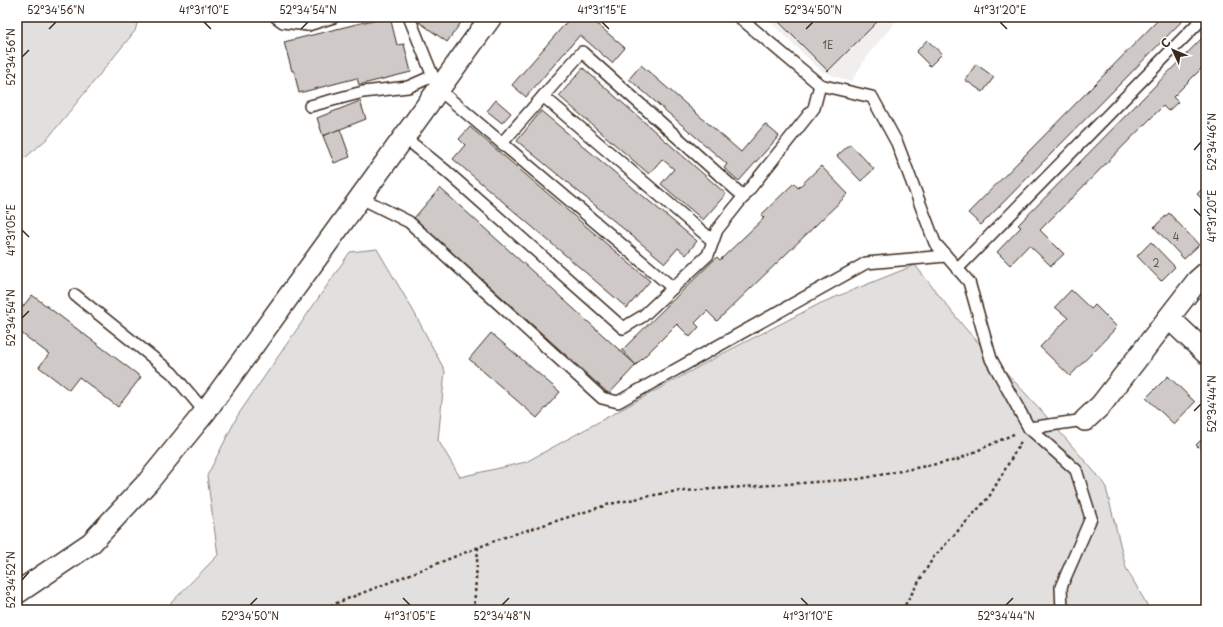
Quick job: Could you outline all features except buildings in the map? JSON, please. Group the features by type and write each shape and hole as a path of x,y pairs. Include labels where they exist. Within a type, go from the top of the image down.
{"street":[{"path":"17,593 91,543 148,482 205,412 404,137 435,82 491,17"},
{"path":"1085,420 1101,406 1197,281 1206,273"},
{"path":"1169,318 1206,353"}],"lane":[{"path":"276,17 283,22 307,21 334,17"},
{"path":"409,17 435,82 502,143 672,288"},
{"path":"738,17 820,85 872,97 897,143 935,243 969,282 991,360 1029,428 1076,470 1091,518 1060,587 1062,610"},
{"path":"957,269 1204,17"},
{"path":"502,143 582,52 744,197"},
{"path":"310,106 363,92 408,87 435,82"},
{"path":"404,137 446,171 623,328 643,316 708,255 717,230 814,108 820,85"},
{"path":"543,96 713,241"},
{"path":"359,198 409,222 602,398 618,402 866,263 946,256"},
{"path":"75,295 172,373 205,412"},
{"path":"1029,428 1085,420"}],"path":[{"path":"319,610 502,538 610,504 670,492 859,479 957,460 1029,428"},
{"path":"902,610 933,558 989,497 1029,428"},
{"path":"474,610 478,547"}],"shaded area":[{"path":"17,17 139,17 135,31 48,138 17,165"},
{"path":"765,17 900,17 870,52 851,82 821,71"},
{"path":"377,249 414,312 445,371 438,440 460,477 526,462 720,355 821,303 915,265 964,327 1039,408 1105,484 1126,568 1150,610 164,610 218,555 207,476 238,415 350,252"}]}
